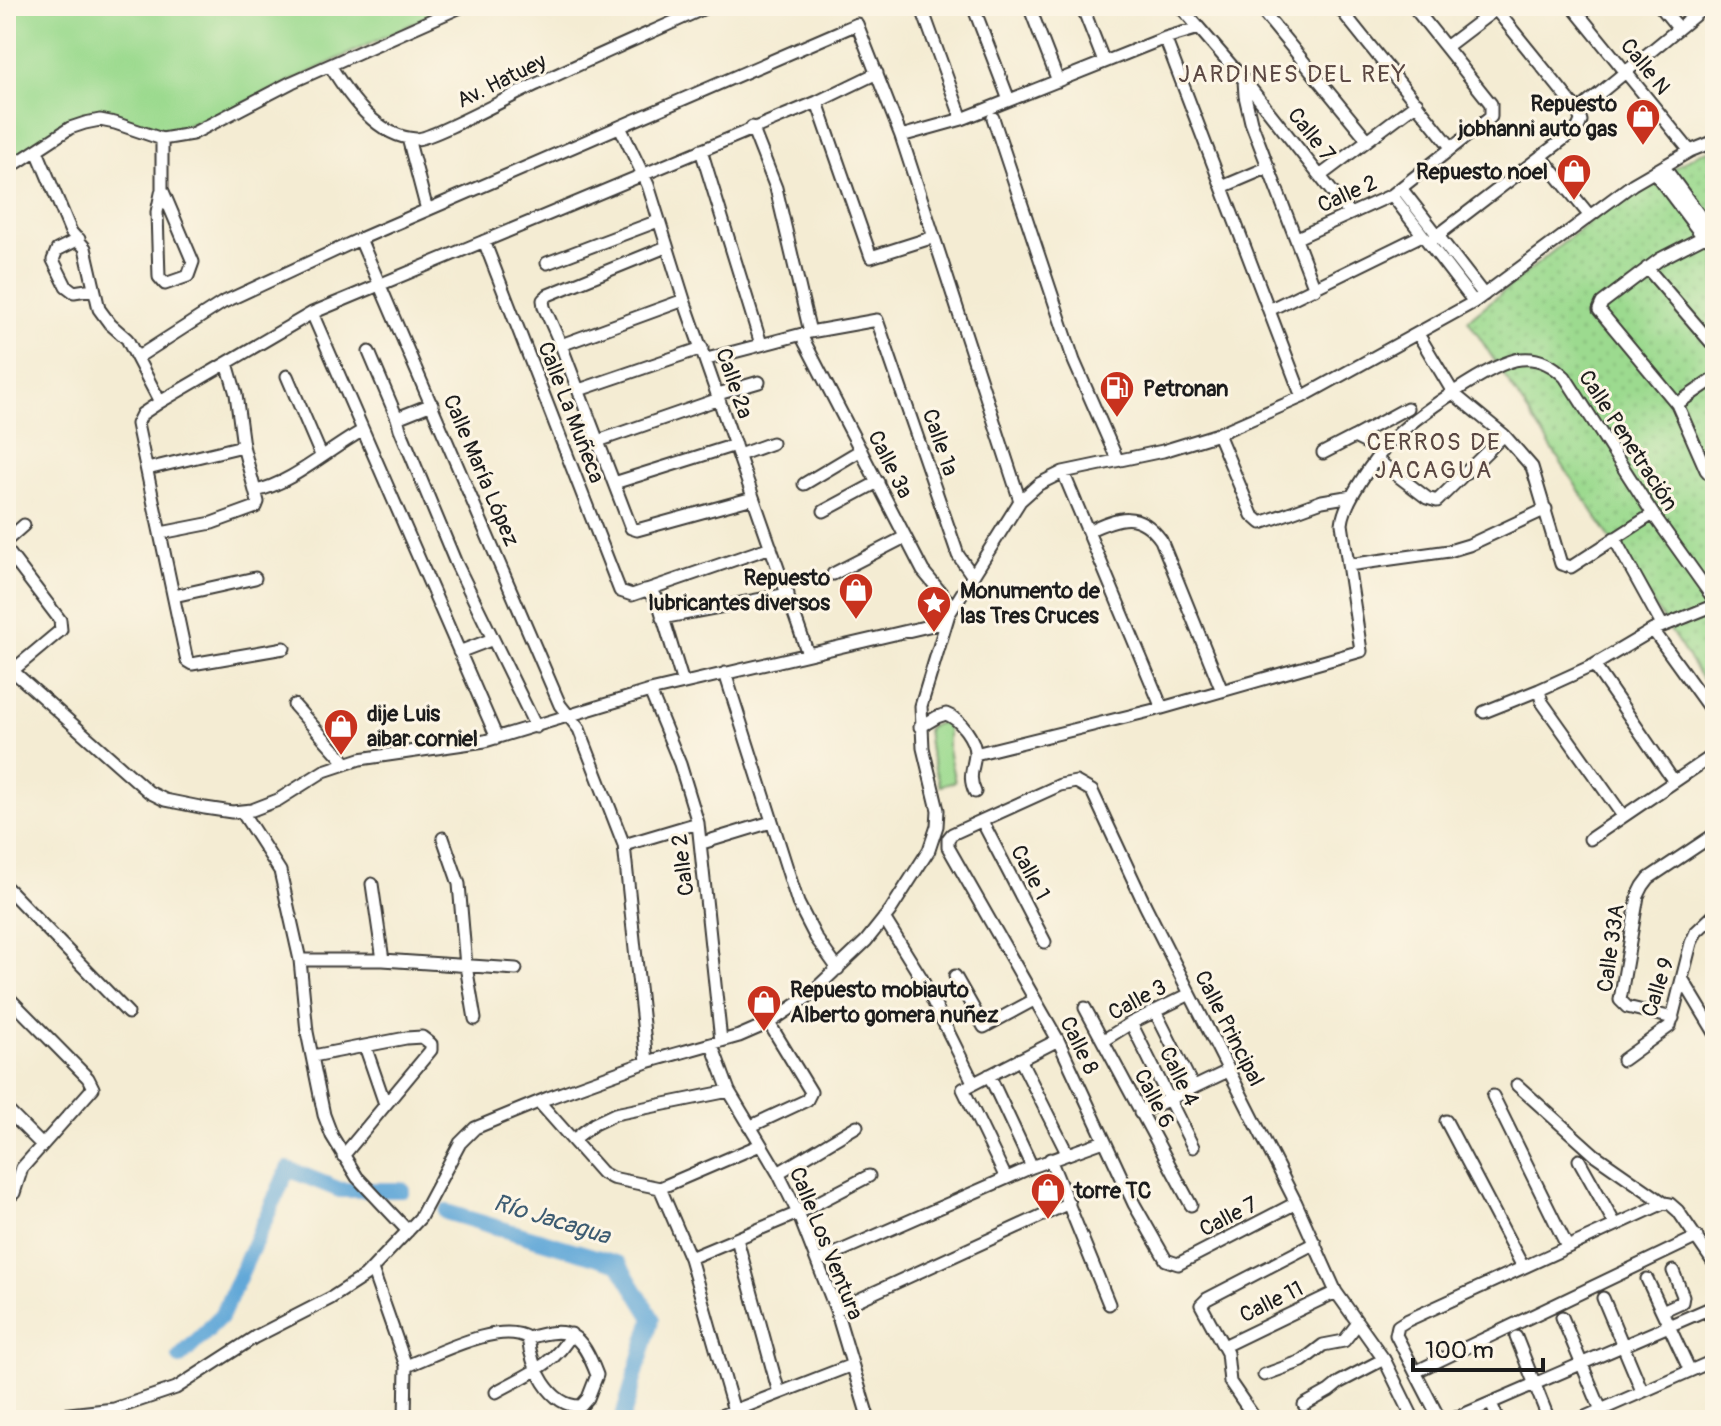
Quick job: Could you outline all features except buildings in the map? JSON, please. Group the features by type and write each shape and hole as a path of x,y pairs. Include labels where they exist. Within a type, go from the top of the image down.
{"street":[{"path":"6,170 70,128 100,120 162,139 192,134 292,82 463,6"},
{"name":"Av. Hatuey","path":"408,138 423,139 537,83 709,6"},
{"path":"921,6 962,119"},
{"path":"973,6 1009,100"},
{"path":"1029,6 1058,81"},
{"path":"1082,6 1104,62"},
{"name":"Calle 7","path":"1180,6 1244,80 1349,213"},
{"path":"1258,6 1367,139"},
{"path":"1338,6 1451,147"},
{"name":"Calle 2","path":"1297,238 1396,192 1491,117 1493,108 1413,6"},
{"name":"Calle N","path":"1572,6 1690,151"},
{"path":"1660,6 1678,28"},
{"path":"1578,111 1706,6"},
{"path":"1269,310 1439,234 1578,128 1581,121 1578,111 1494,8 1446,47"},
{"path":"138,357 222,303 360,239 857,24 901,136 1020,501"},
{"path":"901,136 962,119 1165,38 1199,28"},
{"path":"1165,38 1302,397"},
{"path":"331,67 364,111 391,131 408,138 427,210"},
{"path":"284,648 189,664 138,418 312,313 817,102 877,73"},
{"path":"1244,80 1251,122 1315,289"},
{"path":"817,102 871,257 934,237"},
{"path":"1320,176 1417,103"},
{"path":"993,118 1074,361 1117,459"},
{"name":"Calle 2a","path":"620,127 644,175 684,300 808,654"},
{"name":"Calle 3a","path":"752,127 776,188 806,334 923,571 953,607"},
{"path":"162,139 162,189 157,212 159,277 165,284 188,276 193,262 162,189"},
{"path":"16,1420 117,1415 176,1388 255,1337 331,1298 372,1269 408,1231 433,1196 466,1136 483,1124 647,1062 717,1043 769,1023 806,998 838,969 884,918 920,866 935,834 938,810 923,748 921,706 953,607 1020,501 1039,484 1063,472 1163,451 1218,434 1302,397 1479,298 1659,169 1715,141"},
{"path":"701,150 761,344"},
{"path":"37,151 71,232 79,239 88,258 93,289 104,317 127,339 160,402"},
{"path":"1541,156 1590,216"},
{"path":"1222,187 1269,167"},
{"path":"1659,169 1711,235 1647,268 1602,303 1600,314 1677,404 1706,470 1715,480"},
{"path":"1396,192 1439,234 1479,298"},
{"path":"1396,192 1426,239 1479,298"},
{"path":"547,263 658,221"},
{"path":"79,239 57,250 53,260 66,286 74,292 93,289"},
{"name":"Calle María López","path":"360,239 560,705 579,729 624,845 647,1062"},
{"name":"Calle La Muñeca","path":"484,241 617,587 625,594 632,595 645,590"},
{"path":"666,247 545,297 544,307 631,528 635,530 753,498"},
{"path":"1647,268 1715,347"},
{"path":"561,345 684,300"},
{"path":"312,313 497,738"},
{"name":"Calle 1a","path":"806,334 877,320 958,555 972,575"},
{"path":"579,390 704,354 806,334"},
{"path":"1418,334 1454,394 1504,435 1532,467 1559,560 1564,566 1571,567 1653,514"},
{"path":"369,352 455,561 536,727"},
{"name":"Calle Penetración","path":"1222,691 1361,651 1342,524 1352,496 1392,440 1454,394 1516,359 1551,365 1565,377 1653,514 1715,603"},
{"path":"161,533 212,523 253,508 258,502 243,446 236,394 227,363"},
{"path":"287,376 321,455"},
{"path":"1677,404 1715,378"},
{"path":"598,441 759,382"},
{"path":"397,418 432,404"},
{"path":"1323,453 1407,408"},
{"path":"255,491 270,488 308,467 321,455 362,431"},
{"path":"1218,434 1252,515 1261,523 1322,501 1352,496"},
{"path":"1354,437 1427,498 1437,501 1504,435"},
{"path":"614,483 772,443"},
{"path":"147,469 243,446"},
{"path":"804,484 861,450"},
{"path":"1063,472 1162,708"},
{"path":"824,511 878,482"},
{"path":"1348,565 1449,551 1469,545 1546,509"},
{"path":"975,754 1222,691 1161,540 1154,530 1143,522 1122,518 1088,531"},
{"path":"6,541 24,525"},
{"path":"833,574 905,537"},
{"path":"1614,538 1658,628 1715,716"},
{"path":"645,590 771,547"},
{"path":"6,549 60,620 61,630 9,668 149,792 177,803 242,812 278,800 324,771 346,763 497,738 650,691 946,622"},
{"path":"174,596 255,578"},
{"path":"645,590 657,598 683,683"},
{"path":"662,618 788,594"},
{"path":"1484,712 1594,665 1658,628 1715,603"},
{"path":"459,652 493,639"},
{"path":"1594,665 1673,780"},
{"path":"725,673 798,903 816,938 838,969"},
{"path":"1539,690 1542,702 1623,816"},
{"name":"Calle 2","path":"650,691 680,764 702,843 717,1043"},
{"path":"294,705 346,763"},
{"path":"920,727 946,714 966,731 975,754 970,776 975,792"},
{"path":"1590,839 1715,754"},
{"name":"Calle Principal","path":"948,839 952,834 1060,785 1076,782 1088,787 1296,1203 1336,1292 1384,1359 1414,1420"},
{"path":"242,812 280,871 300,960 307,1032 324,1115 343,1156 371,1193 408,1231"},
{"name":"Calle 1","path":"982,821 1045,942"},
{"path":"702,843 771,822"},
{"path":"624,845 698,823"},
{"path":"935,834 948,839"},
{"name":"Calle 33A","path":"1673,1018 1627,1007 1620,1000 1638,896 1649,878 1715,834"},
{"path":"443,838 459,884 466,966 475,1019"},
{"name":"Calle 8","path":"948,839 948,847 1058,1040 1160,1252 1168,1262 1178,1264"},
{"path":"372,884 383,960"},
{"path":"6,887 128,1013"},
{"name":"Calle 9","path":"1623,1060 1663,1033 1673,1018 1696,932 1715,914"},
{"path":"884,918 922,979 973,1082"},
{"path":"300,960 383,960 516,969"},
{"path":"955,976 984,1027 1034,1000"},
{"path":"1683,980 1715,1033"},
{"name":"Calle 3","path":"1104,1040 1190,994"},
{"path":"6,995 92,1083 91,1093 22,1168 14,1193 6,1194"},
{"name":"Calle 6","path":"1085,1008 1191,1205"},
{"path":"1155,1011 1193,1087"},
{"path":"749,1127 807,1100 811,1092 769,1023"},
{"name":"Calle 4","path":"1131,1023 1193,1147"},
{"path":"313,1056 422,1037 431,1044 431,1050 343,1156"},
{"path":"1006,1178 964,1094 965,1086 1058,1040"},
{"name":"Calle Los Ventura","path":"717,1043 729,1091 778,1173 818,1261 869,1420"},
{"path":"365,1046 385,1104"},
{"path":"1020,1059 1067,1153"},
{"path":"1140,1113 1228,1071"},
{"path":"989,1075 1032,1167"},
{"path":"1517,1085 1595,1155 1674,1207 1715,1265"},
{"path":"573,1140 594,1124 615,1114 729,1091"},
{"path":"1493,1096 1567,1246"},
{"path":"539,1102 597,1168 608,1176 660,1188 760,1145"},
{"path":"6,1109 41,1144"},
{"path":"1446,1121 1523,1267"},
{"path":"778,1173 857,1126"},
{"path":"818,1261 1050,1159 1104,1141"},
{"path":"1050,1159 1109,1304"},
{"path":"1579,1160 1615,1224"},
{"path":"690,1258 798,1213 869,1176"},
{"path":"660,1188 690,1258 734,1411"},
{"path":"836,1310 1069,1203"},
{"name":"Calle 7","path":"1178,1264 1296,1203"},
{"path":"1440,1420 1396,1335 1398,1326 1664,1203"},
{"path":"1415,1372 1697,1237"},
{"path":"737,1239 779,1393"},
{"path":"1256,1420 1230,1382 1224,1346 1201,1305 1207,1299 1315,1243"},
{"path":"372,1269 406,1366 405,1420"},
{"path":"1662,1311 1682,1302 1683,1296 1673,1271"},
{"path":"1647,1279 1690,1371"},
{"name":"Calle 11","path":"1224,1346 1336,1292"},
{"path":"1603,1298 1642,1391"},
{"path":"1451,1420 1711,1308 1715,1325"},
{"path":"1562,1317 1601,1410"},
{"path":"1264,1375 1302,1361 1323,1345 1344,1341 1358,1323"},
{"path":"406,1366 494,1333 512,1331 528,1338 559,1331 571,1334 585,1351 597,1375 588,1398 581,1406 563,1403 555,1398 529,1350 528,1338"},
{"path":"496,1392 559,1355 571,1334"},
{"path":"1516,1337 1549,1420"},
{"path":"1304,1405 1384,1359"},
{"path":"1578,1420 1715,1360"},
{"path":"710,1420 852,1365"},
{"path":"1491,1403 1498,1420"}],"green space":[{"path":"6,6 450,6 228,111 167,132 94,115 63,126 6,165"},
{"path":"1715,150 1715,699 1468,320 1605,209 1699,153"},
{"path":"948,721 948,750 955,782 940,786 927,729"}],"waterway":[{"name":"Río Jacagua","path":"211,1326 222,1315 288,1169 340,1190 364,1190"},
{"name":"Río Jacagua","path":"372,1190 402,1190"},
{"name":"Río Jacagua","path":"446,1212 619,1264 652,1318 622,1420"},
{"name":"Río Jacagua","path":"180,1357 208,1330"}],"place":[{"name":"Repuesto jobhanni auto gas","path":"1643,147"},
{"name":"Repuesto noel","path":"1574,202"},
{"name":"Petronan","path":"1117,419"},
{"name":"Repuesto lubricantes diversos","path":"856,621"},
{"name":"Monumento de las Tres Cruces","path":"934,634"},
{"name":"dije Luis aibar corniel","path":"341,757"},
{"name":"Repuesto mobiauto Alberto gomera nuñez","path":"764,1033"},
{"name":"torre TC","path":"1048,1221"}],"district":[{"name":"JARDINES DEL REY","path":"1293,74"},
{"name":"CERROS DE JACAGUA","path":"1434,456"}]}
